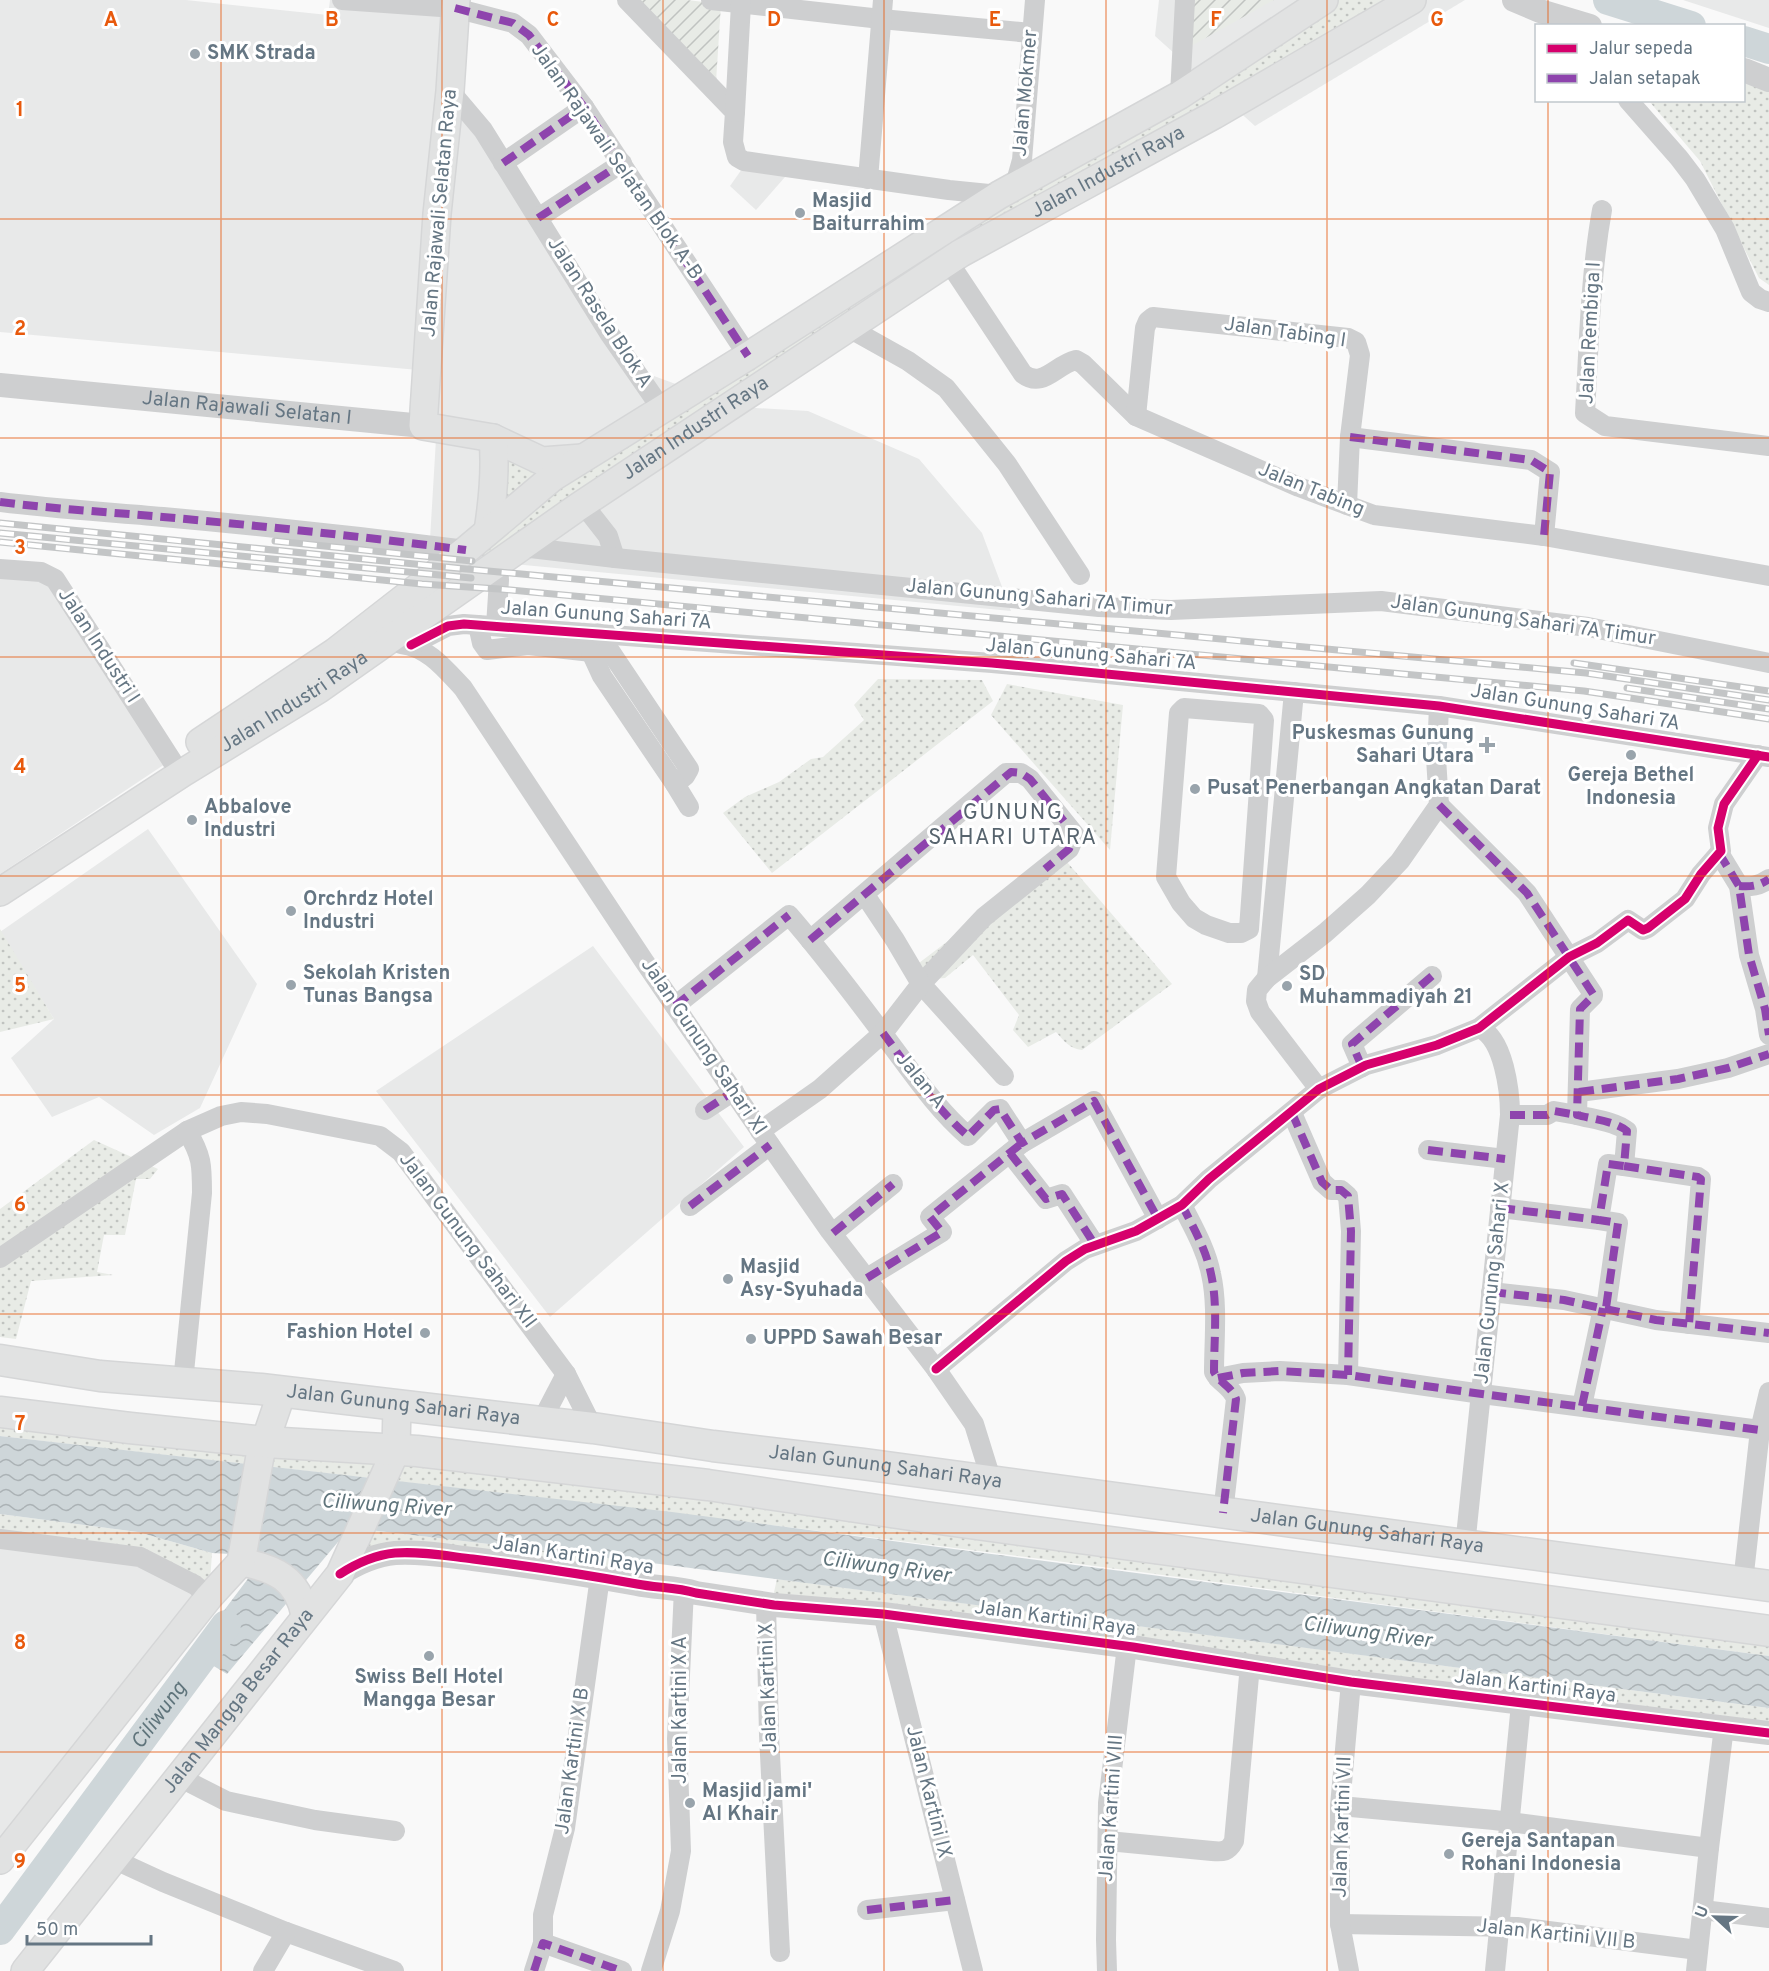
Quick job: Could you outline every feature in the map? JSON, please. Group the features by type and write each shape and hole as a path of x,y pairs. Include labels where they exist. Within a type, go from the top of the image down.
{"main road":[{"name":"Jalan Industri Raya","path":"0,892 172,761 335,652 466,550 553,477 748,356 1007,190 1180,95 1324,0"},
{"name":"Jalan Industri Raya","path":"0,874 184,772 398,643 498,562 580,505 948,261 1216,114 1412,0"},
{"name":"Jalan Rajawali Selatan Raya","path":"423,426 437,214 450,91 455,4"},
{"name":"Jalan Rajawali Selatan I","path":"423,426 494,438 542,460 583,458"},
{"path":"488,531 496,461 494,438"},
{"path":"553,477 580,505"},
{"name":"Jalan Gunung Sahari Raya","path":"0,1360 100,1376 282,1392 593,1428 713,1446 1756,1584"},
{"path":"0,1859 235,1571 263,1449 282,1392"},
{"name":"Jalan Mangga Besar Raya","path":"25,1971 179,1777 302,1604 340,1574 393,1459 397,1405"},
{"name":"Jalan Gunung Sahari Raya","path":"0,1412 130,1428 263,1449 708,1485 925,1517 1769,1631"},
{"path":"708,1485 713,1446"},
{"path":"235,1571 281,1576 302,1604"}],"street":[{"name":"Jalan Rajawali Selatan Blok A-B","path":"342,0 455,4 513,23 529,35 584,107 748,356"},
{"path":"627,0 735,112"},
{"path":"711,0 741,4 882,10 1031,33"},
{"name":"Jalan Mokmer","path":"1007,190 1023,160 1035,0"},
{"path":"1180,95 1185,0"},
{"path":"1514,0 1548,18 1580,24"},
{"path":"741,4 733,142 737,157 744,161 965,192 1007,190"},
{"path":"868,179 882,10"},
{"path":"1745,71 1769,80"},
{"name":"Jalan Rasela Blok A","path":"450,91 483,130 609,333 661,408"},
{"path":"1630,102 1695,179 1725,229 1750,292 1769,302"},
{"path":"503,163 584,107"},
{"path":"538,218 622,163"},
{"name":"Jalan Rembiga I","path":"1602,210 1595,246 1592,280 1585,413 1605,426 1769,446"},
{"name":"Jalan Tabing","path":"948,261 1023,374 1030,380 1041,379 1068,362 1076,360 1083,364 1136,416 1299,487 1374,515 1545,536 1769,576"},
{"name":"Jalan Tabing I","path":"1136,416 1145,328 1148,321 1154,317 1348,338 1356,342 1360,355 1350,437 1347,505"},
{"path":"849,327 908,361 946,388 1007,464 1080,575"},
{"name":"Jalan Rajawali Selatan I","path":"0,385 423,426"},
{"path":"1350,437 1531,460 1550,472 1545,536"},
{"path":"0,502 69,511 263,527 466,550"},
{"path":"580,505 608,536 615,558"},
{"name":"Jalan Gunung Sahari 7A Timur","path":"522,546 615,558 1099,607 1171,610 1381,601 1588,627 1769,663"},
{"name":"Jalan Gunung Sahari 7A","path":"487,625 500,580 498,562"},
{"name":"Jalan Industri I","path":"0,568 41,572 55,579 172,761"},
{"name":"Jalan Gunung Sahari 7A","path":"398,643 448,626 487,625 529,637 598,633 992,663 1439,706 1764,756"},
{"path":"598,633 689,769 685,776 675,784"},
{"path":"529,637 591,652 613,654"},
{"name":"Jalan Gunung Sahari XI","path":"398,643 436,658 463,688 765,1138 974,1424 992,1482"},
{"path":"591,652 602,676 688,807"},
{"path":"1224,711 1227,686"},
{"path":"1267,978 1294,692"},
{"path":"1438,730 1439,706"},
{"path":"1184,708 1224,711 1259,714 1264,720 1249,929 1241,933 1229,933 1194,918 1181,903 1166,877 1179,713 1184,708"},
{"path":"936,1369 1066,1261 1085,1249 1136,1232 1182,1205 1209,1179 1319,1089 1362,1067 1437,1045 1479,1028 1569,957 1597,943 1628,920 1643,930 1648,928 1684,899 1719,853 1721,850 1718,828 1724,804 1764,756"},
{"path":"1319,1089 1260,1012 1257,990 1267,978 1325,933 1368,895 1400,861 1439,806 1436,758"},
{"path":"690,1206 883,1033 921,984 984,917 1069,849 1075,835 1030,779 1021,773 1006,773 810,940"},
{"path":"1439,806 1527,893 1593,995 1580,1009 1577,1115"},
{"path":"1719,853 1739,886 1749,955 1765,1009 1769,1035"},
{"path":"1739,886 1751,887 1769,879"},
{"path":"865,895 921,984 1004,1076"},
{"name":"Jalan A","path":"675,1006 789,915 958,1128 968,1136 994,1110 999,1109 1016,1148"},
{"path":"1362,1067 1352,1044 1432,976"},
{"name":"Jalan Gunung Sahari X","path":"1465,1546 1510,1115 1507,1076 1502,1060 1488,1034 1479,1028"},
{"path":"1579,1092 1678,1079 1728,1068 1769,1054"},
{"path":"705,1110 734,1091"},
{"path":"867,1278 942,1232 930,1217 1016,1148 1094,1101 1158,1220"},
{"name":"Jalan Gunung Sahari XII","path":"0,1258 187,1131 218,1117 241,1112 267,1114 380,1136 401,1152 566,1374 593,1428"},
{"path":"1510,1115 1547,1115 1554,1112 1577,1115 1626,1129 1624,1166"},
{"path":"1292,1113 1322,1182 1330,1190 1341,1190 1348,1196 1351,1231 1348,1375"},
{"path":"183,1382 202,1193 202,1162 199,1150 187,1131"},
{"path":"1016,1148 1046,1199 1062,1194 1095,1245"},
{"path":"1428,1150 1505,1160"},
{"path":"1599,1220 1608,1164 1701,1179 1689,1324"},
{"path":"833,1233 893,1184"},
{"path":"1182,1205 1198,1236 1211,1273 1214,1293 1214,1372 1233,1390 1236,1409 1223,1513"},
{"path":"1500,1208 1618,1223 1604,1308 1582,1406"},
{"path":"1491,1292 1564,1300 1656,1320 1769,1333"},
{"path":"1218,1378 1235,1374 1280,1371 1348,1375 1760,1430"},
{"path":"541,1422 566,1374"},
{"path":"1756,1584 1760,1430 1769,1392"},
{"path":"0,1539 140,1557 195,1585 235,1571"},
{"name":"Jalan Kartini Raya","path":"340,1574 367,1559 406,1552 540,1567 646,1586 684,1589 696,1593 766,1603 883,1614 1127,1646 1351,1682 1769,1733"},
{"name":"Jalan Kartini X B","path":"534,1971 543,1943 543,1915 565,1828 600,1577"},
{"name":"Jalan Kartini X A","path":"651,1971 670,1911 681,1851 677,1739 684,1589"},
{"name":"Jalan Kartini X","path":"766,1603 769,1734 780,1952"},
{"name":"Jalan Kartini IX","path":"883,1614 973,1971"},
{"name":"Jalan Kartini VIII","path":"1107,1971 1108,1803 1127,1646"},
{"path":"1108,1841 1224,1852 1230,1849 1234,1841 1250,1665"},
{"name":"Jalan Kartini VII","path":"1349,1971 1341,1924 1340,1806 1351,1682"},
{"path":"1496,1971 1508,1822 1521,1704"},
{"path":"1696,1971 1724,1726"},
{"path":"179,1777 226,1801 315,1820 395,1831"},
{"path":"1340,1806 1508,1822 1709,1848"},
{"path":"113,1859 163,1882 372,1967 394,1971"},
{"path":"867,1910 955,1900"},
{"path":"1703,1910 1769,1918"},
{"name":"Jalan Kartini VII B","path":"1341,1924 1501,1926 1698,1950"},
{"path":"263,1971 286,1932"},
{"path":"543,1943 622,1971"}],"shaded area":[{"path":"0,0 186,0 328,15 330,0 465,0 458,107 635,369 738,407 808,411 919,459 982,533 1011,611 429,556 440,372 0,332"},
{"path":"638,0 687,0 721,4 716,82"},
{"path":"1159,0 1465,0 1255,126 1155,36"},
{"path":"1190,0 1274,0 1184,50"},
{"path":"1324,0 1412,0 1043,208 496,564 466,550 488,531 493,438 583,458"},
{"path":"1683,0 1769,0 1769,28"},
{"path":"1745,82 1769,92 1769,285 1759,278 1700,161 1650,102 1745,102"},
{"path":"749,159 792,169 756,210 730,186"},
{"path":"0,569 41,572 171,760 0,874"},
{"path":"878,679 982,680 993,701 772,873 723,813 745,797 779,782 811,759 823,757 864,720 854,705"},
{"path":"1007,684 1123,705 1110,850 991,715"},
{"path":"148,829 257,984 200,1108 154,1135 99,1097 52,1117 11,1058 54,1019 0,932"},
{"path":"1061,855 1172,984 1082,1050 1071,1046 1056,1032 1028,1047 1013,1030 1019,1015 973,955 945,978 923,980 915,966"},
{"path":"0,929 54,1019 0,1032"},
{"path":"593,946 744,1147 550,1317 376,1091"},
{"path":"94,1140 158,1169 150,1179 136,1179 125,1235 104,1235 97,1272 113,1275 31,1281 16,1339 0,1337 0,1209"},
{"path":"0,1412 1769,1631 1769,1656 852,1535 0,1436"},
{"path":"0,1514 138,1532 212,1553 209,1597 140,1557 0,1539"},
{"path":"361,1529 650,1563 647,1584 354,1545"},
{"path":"0,1540 140,1557 209,1597 0,1859"},
{"path":"777,1579 1769,1708 1769,1733 772,1601"}],"water":[{"name":"Ciliwung River","path":"0,1436 672,1512 1769,1656 1769,1708 652,1563 361,1529 338,1542 227,1674 192,1653 265,1556 212,1553 138,1532 0,1514"}],"waterway":[{"path":"1608,0 1685,24"},
{"path":"1745,41 1769,49"},
{"name":"Ciliwung","path":"0,1930 226,1625"}],"tunnel":[{"path":"1436,758 1438,730"}],"railway":[{"path":"0,523 445,567 1586,673 1769,700"},
{"path":"0,533 471,578"},
{"path":"275,541 472,561"},
{"path":"0,542 422,584 499,589 1584,691 1769,719"},
{"path":"1574,663 1769,691"},
{"path":"1627,688 1769,709"}],"marked path":[{"path":"455,8 513,23 529,35 584,107 748,356"},
{"path":"503,163 584,107"},
{"path":"538,218 622,163"},
{"path":"1350,437 1531,460 1550,472 1544,536"},
{"path":"0,502 277,528 466,550"},
{"path":"810,940 1011,772 1021,773 1030,779 1075,835 1069,849 1045,869"},
{"path":"1439,805 1527,893 1593,994 1580,1009 1577,1115 1610,1123 1627,1131 1624,1166 1608,1164 1599,1220 1618,1223 1606,1308"},
{"path":"1719,853 1739,886 1749,955 1765,1009 1769,1035"},
{"path":"1739,886 1755,885 1769,879"},
{"path":"675,1006 789,915"},
{"path":"1362,1067 1352,1044 1432,976"},
{"path":"883,1033 933,1100 968,1136 994,1110 1000,1109 1022,1143 1094,1101 1158,1219"},
{"path":"1579,1092 1678,1079 1728,1068 1769,1054"},
{"path":"705,1110 734,1091"},
{"path":"1510,1115 1547,1115 1554,1111 1577,1115"},
{"path":"1292,1113 1322,1182 1331,1190 1341,1190 1348,1196 1351,1231 1348,1375"},
{"path":"867,1278 942,1232 930,1217 1022,1143"},
{"path":"690,1206 770,1145"},
{"path":"1428,1150 1505,1159"},
{"path":"1010,1153 1046,1199 1062,1194 1095,1245"},
{"path":"1624,1166 1701,1179 1689,1324"},
{"path":"833,1233 893,1184"},
{"path":"1182,1205 1203,1247 1211,1274 1215,1310 1214,1372 1236,1399 1223,1513"},
{"path":"1500,1208 1599,1220"},
{"path":"1491,1292 1564,1300 1656,1320 1769,1333"},
{"path":"1582,1406 1603,1308"},
{"path":"1218,1378 1243,1373 1280,1371 1348,1375 1760,1430"},
{"path":"867,1910 955,1900"},
{"path":"534,1971 543,1943 622,1971"}],"cycle path":[{"path":"411,645 448,626 464,624 992,663 1439,706 1769,757"},
{"path":"936,1369 1066,1261 1085,1249 1136,1231 1182,1205 1209,1179 1319,1089 1366,1065 1437,1045 1479,1028 1569,957 1597,943 1628,920 1643,930 1648,928 1685,899 1701,874 1721,851 1718,828 1724,804 1758,755"},
{"path":"340,1574 359,1563 380,1556 395,1553 434,1554 555,1570 774,1605 883,1614 1133,1647 1351,1682 1769,1733"}],"place":[{"name":"SMK Strada","path":"195,54"},
{"name":"Masjid Baiturrahim","path":"800,213"},
{"name":"Puskesmas Gunung Sahari Utara","path":"1487,745"},
{"name":"Gereja Bethel Indonesia","path":"1631,755"},
{"name":"Pusat Penerbangan Angkatan Darat","path":"1195,789"},
{"name":"Abbalove Industri","path":"192,820"},
{"name":"Orchrdz Hotel Industri","path":"291,911"},
{"name":"Sekolah Kristen Tunas Bangsa","path":"291,985"},
{"name":"SD Muhammadiyah 21","path":"1287,986"},
{"name":"Masjid Asy-Syuhada","path":"728,1279"},
{"name":"Fashion Hotel","path":"425,1333"},
{"name":"UPPD Sawah Besar","path":"751,1339"},
{"name":"Swiss Bell Hotel Mangga Besar","path":"429,1656"},
{"name":"Masjid jami' Al Khair","path":"690,1803"},
{"name":"Gereja Santapan Rohani Indonesia","path":"1449,1854"}],"district":[{"name":"GUNUNG SAHARI UTARA","path":"1013,826"}]}
